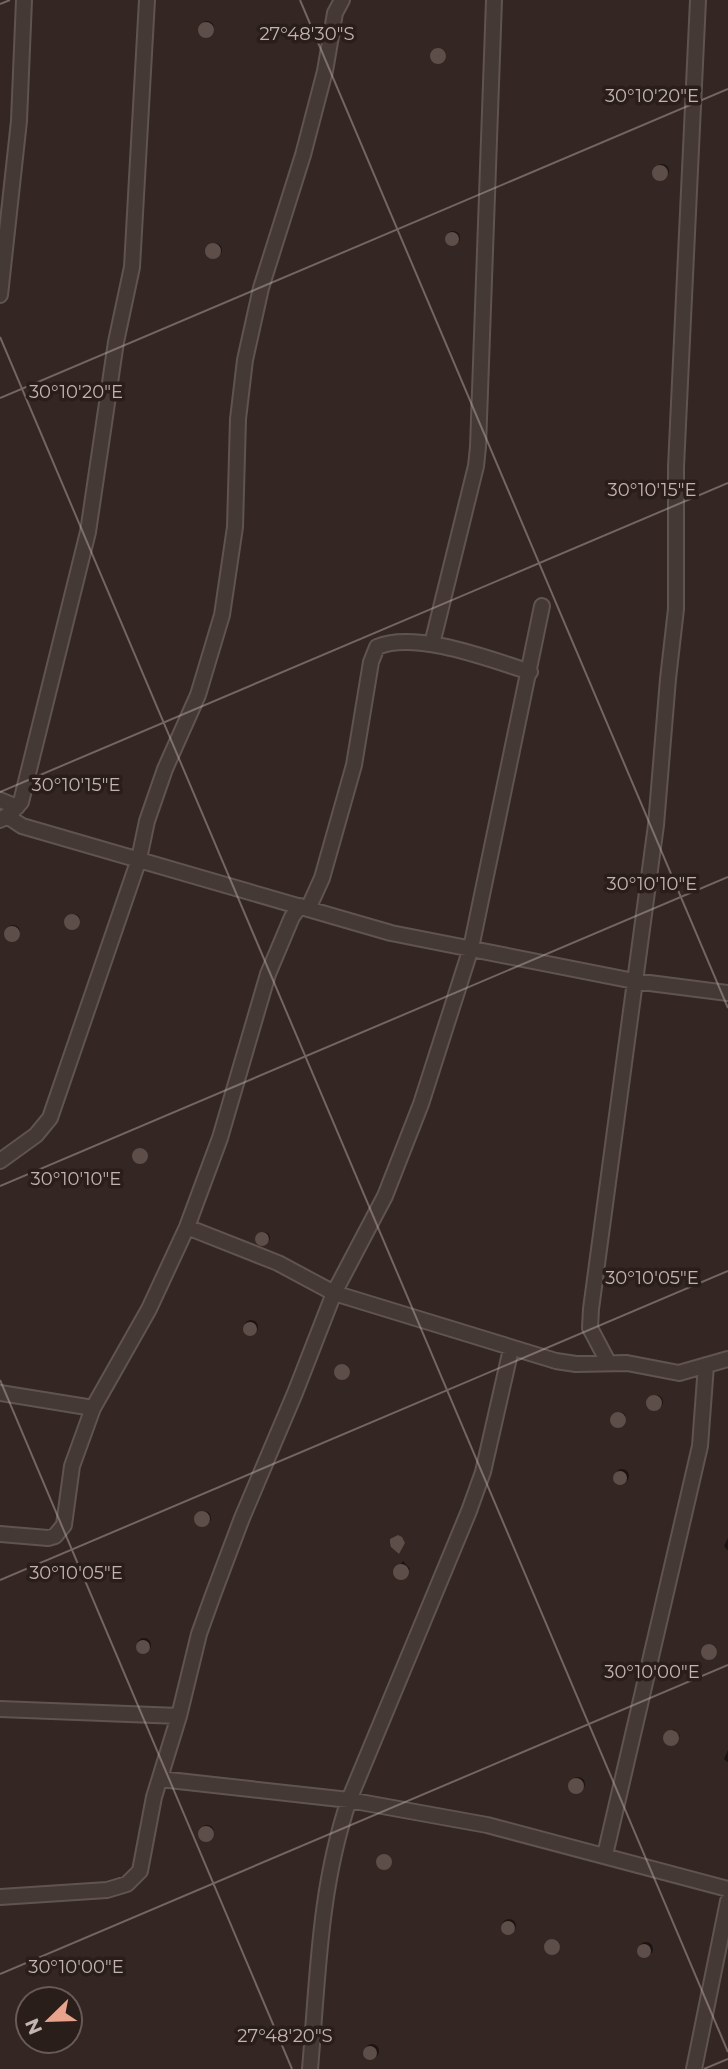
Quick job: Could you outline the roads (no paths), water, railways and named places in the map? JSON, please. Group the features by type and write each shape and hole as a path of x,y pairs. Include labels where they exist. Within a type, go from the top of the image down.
{"street":[{"path":"0,295 19,121 23,0"},
{"path":"8,814 25,789 88,532 116,342 132,267 147,0"},
{"path":"0,1161 36,1135 50,1118 139,859 151,808 198,695 222,615 234,527 238,419 245,360 261,288 310,131 325,71 335,13 342,0"},
{"path":"432,644 476,466 478,447 494,0"},
{"path":"608,1362 590,1328 591,1309 656,825 676,609 676,467 698,0"},
{"path":"0,1896 107,1890 127,1884 140,1871 153,1797 180,1716 199,1634 242,1518 334,1293 385,1196 421,1104 471,948 542,606"},
{"path":"0,1534 48,1538 61,1531 72,1466 93,1408 149,1309 187,1227 220,1138 268,974 292,917 304,908 322,878 354,765 371,662 377,647 386,643 447,646 530,672"},
{"path":"0,800 8,814 22,825 391,933 634,981 728,993"},
{"path":"187,1227 278,1263 334,1293 556,1361 576,1364 627,1363 679,1373 728,1359"},
{"path":"310,2069 326,1885 337,1835 474,1498 483,1472 511,1349"},
{"path":"605,1855 700,1446 706,1365"},
{"path":"0,1393 93,1408"},
{"path":"0,1710 180,1716"},
{"path":"160,1779 349,1800 487,1825 728,1889"},
{"path":"694,2069 728,1901"}]}
